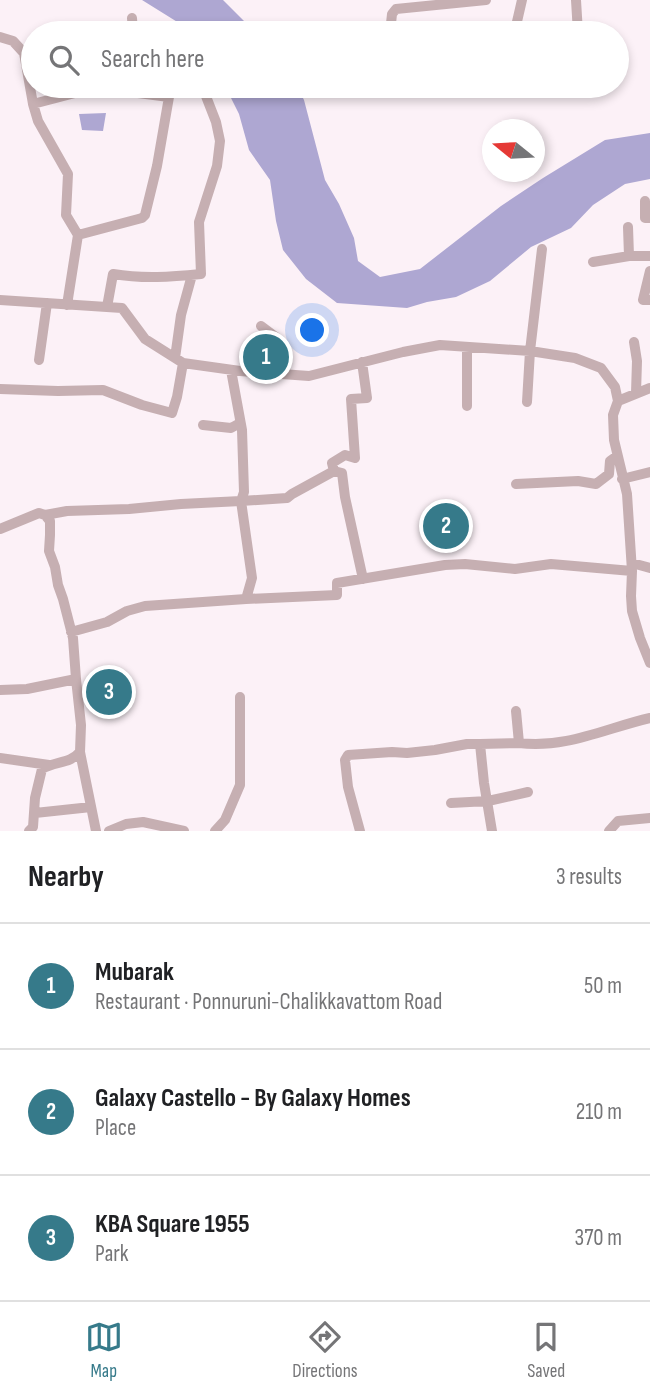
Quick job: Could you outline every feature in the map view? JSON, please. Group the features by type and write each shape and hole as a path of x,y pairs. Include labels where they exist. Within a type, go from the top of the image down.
{"street":[{"path":"395,4 486,0"},
{"path":"517,21 522,0"},
{"path":"576,0 577,21"},
{"path":"0,37 13,41 21,50"},
{"path":"32,98 38,121 68,174 66,215 78,235 67,305"},
{"path":"33,104 56,98"},
{"path":"78,235 145,216 169,98"},
{"path":"107,307 113,274 145,278 201,274 199,222 218,166 220,147 216,122 207,98"},
{"path":"645,201 645,218 650,218"},
{"path":"628,227 629,256"},
{"path":"527,402 542,249"},
{"path":"593,262 629,256 650,256"},
{"path":"650,271 643,300 650,300"},
{"path":"0,389 103,390 172,413 177,397 181,315 192,275"},
{"path":"0,300 122,308 145,339 179,360 231,370 309,376 440,345 530,351 575,358 601,368 615,387 618,401 613,415 614,440 627,494 632,611 650,663"},
{"path":"39,360 47,303"},
{"path":"261,326 277,338 271,373"},
{"path":"634,342 637,361 636,393"},
{"path":"467,347 467,405"},
{"path":"334,471 332,463 345,455 355,458 351,399 367,398 362,362"},
{"path":"231,370 244,462 244,492 241,501 252,578 246,599"},
{"path":"618,401 650,388"},
{"path":"203,425 231,428 240,423"},
{"path":"516,484 578,481 596,484 609,474 610,461 617,456"},
{"path":"0,528 39,513 46,515 78,510 287,498 334,471 342,474 363,579"},
{"path":"622,479 650,472"},
{"path":"46,515 50,521 49,551 71,632 81,725 80,752 96,831"},
{"path":"71,632 107,622 127,611 145,606 337,595 337,583 445,565 465,564 515,569 551,564 650,568"},
{"path":"0,690 27,689 75,680"},
{"path":"215,831 225,820 240,785 240,697"},
{"path":"516,711 519,743"},
{"path":"360,831 348,787 345,760 348,755 407,753 467,744 519,743 538,746 603,733 623,724 650,718"},
{"path":"480,744 492,831"},
{"path":"29,831 33,827 35,798 42,769 74,760 80,752"},
{"path":"0,758 49,765"},
{"path":"451,803 488,801 528,792"},
{"path":"35,813 91,807"},
{"path":"609,831 618,821 650,818"},
{"path":"109,831 126,824 143,822 184,831"}],"shaded area":[{"path":"142,0 223,0 244,21 176,21"},
{"path":"231,98 303,98 325,180 354,238 358,261 380,277 420,269 501,206 537,182 545,182 545,177 605,140 650,133 650,179 625,184 593,205 571,228 531,247 490,281 456,297 407,308 337,303 306,279 283,250 270,180 249,150 239,114"},
{"path":"106,113 103,131 82,130 79,114"}],"place":[{"name":"Mubarak","path":"266,357"},
{"name":"Galaxy Castello - By Galaxy Homes","path":"446,526"},
{"name":"KBA Square 1955","path":"109,692"}]}
